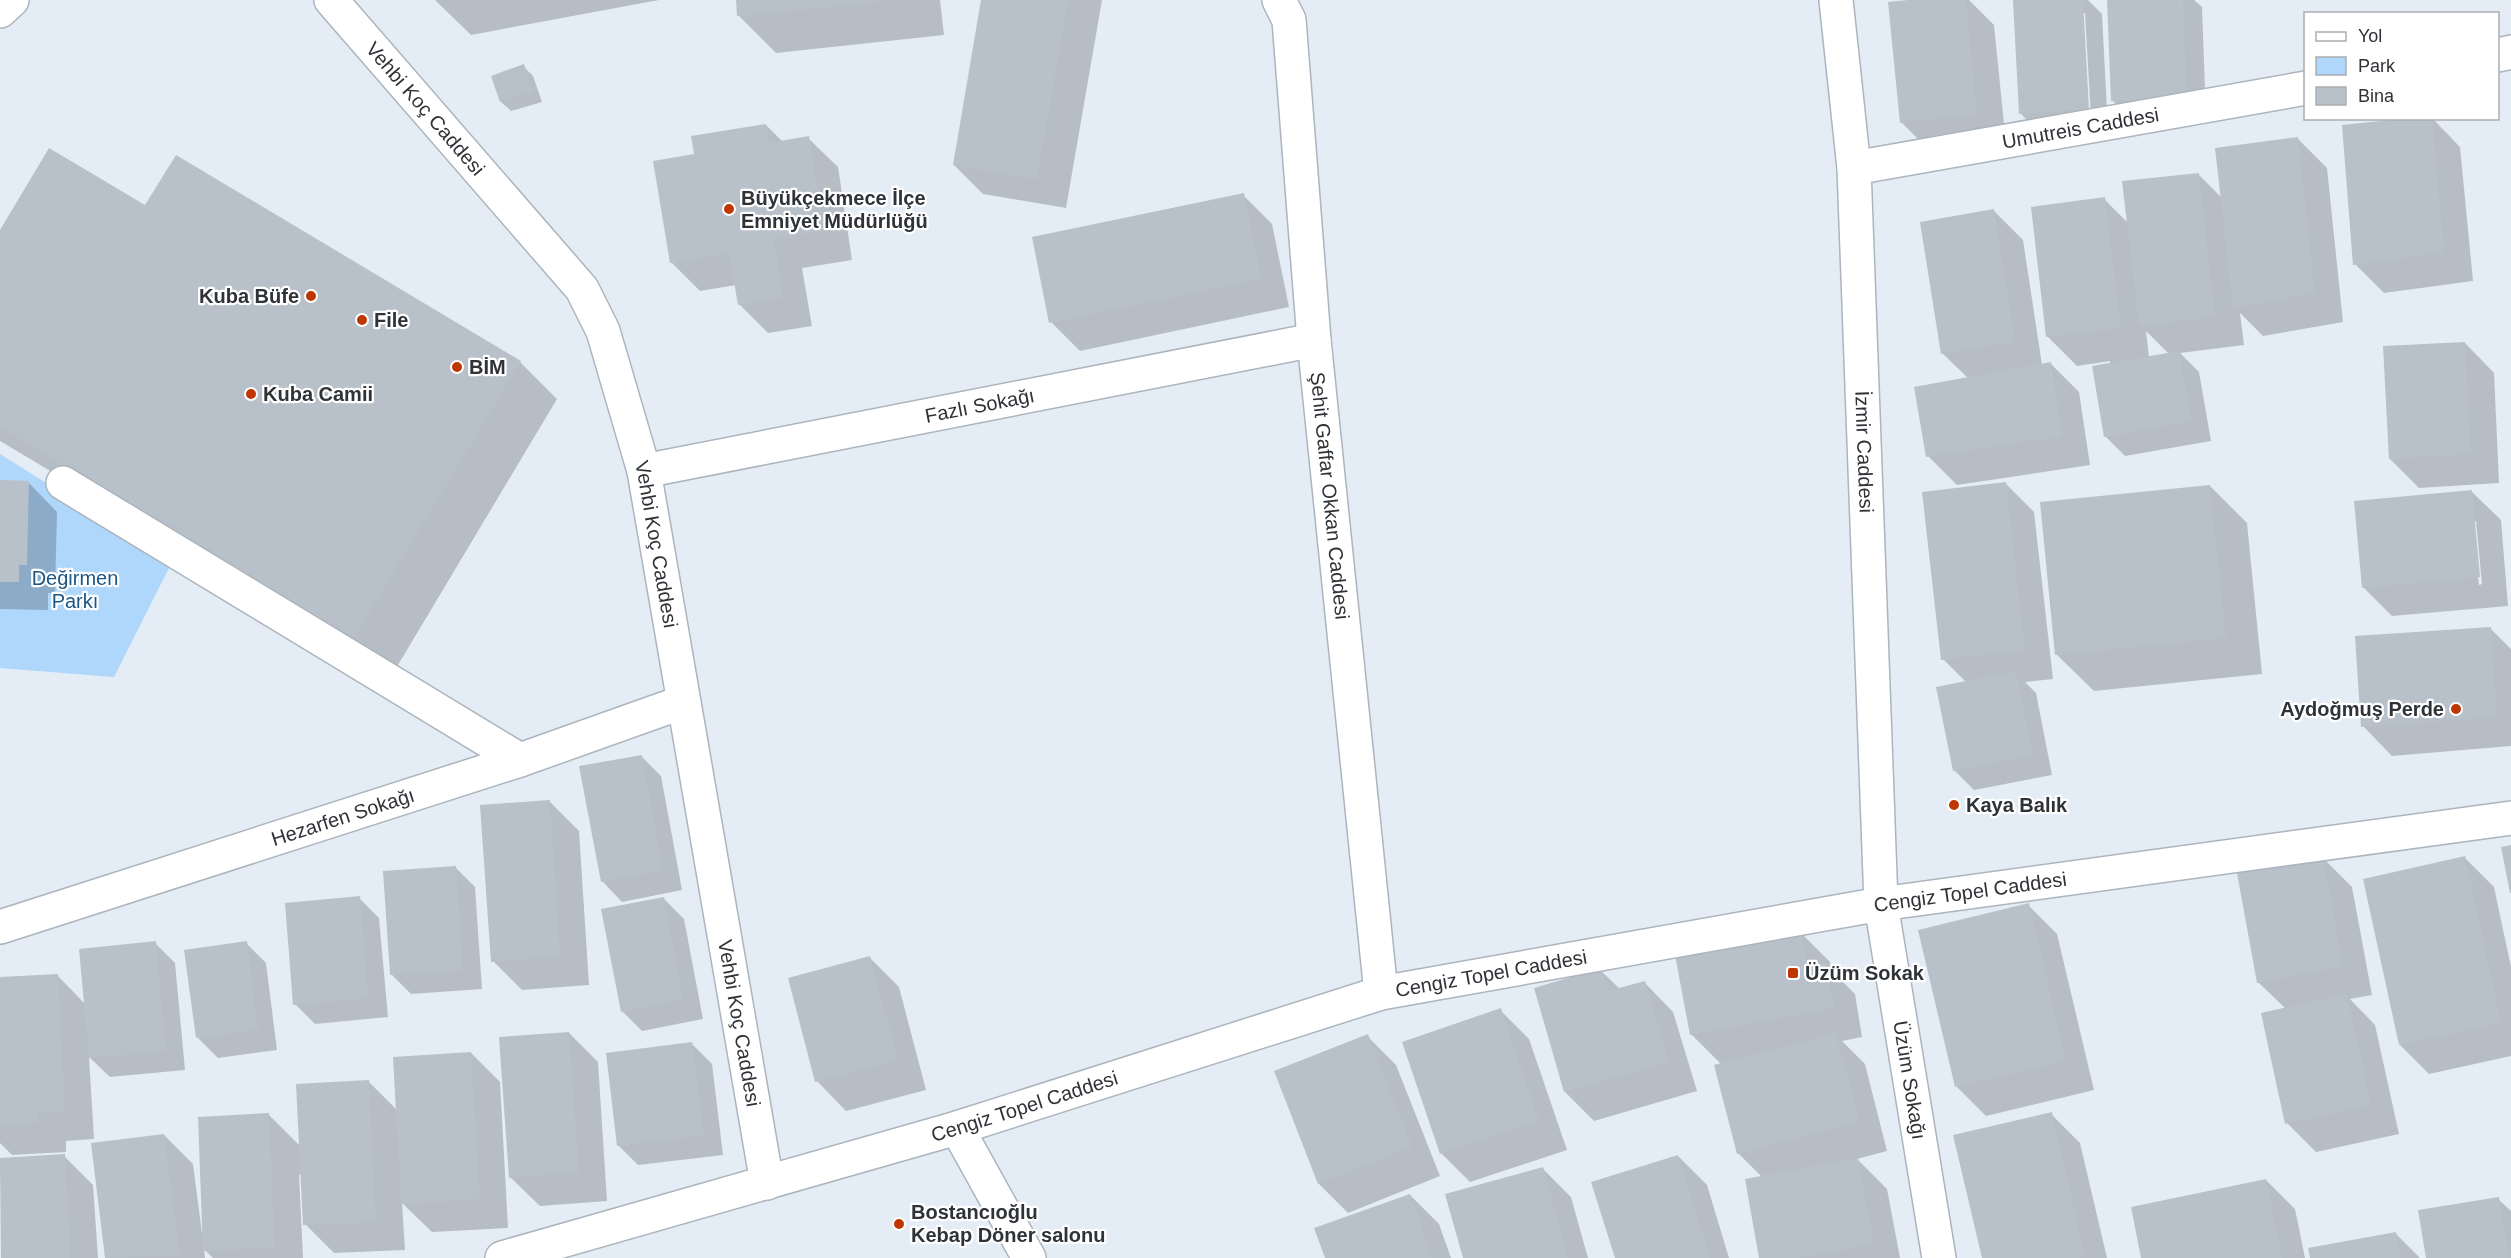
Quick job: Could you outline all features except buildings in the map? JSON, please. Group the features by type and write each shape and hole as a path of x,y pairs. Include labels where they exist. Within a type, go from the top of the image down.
{"street":[{"name":"Vehbi Koç Caddesi","path":"331,0 582,289 603,331 644,471 767,1183"},
{"name":"Şehit Gaffar Okkan Caddesi","path":"1279,0 1289,20 1314,340 1381,993"},
{"name":"İzmir Caddesi","path":"1836,0 1854,168 1881,904"},
{"name":"Umutreis Caddesi","path":"1854,168 2304,88"},
{"name":"Fazlı Sokağı","path":"644,471 1314,340"},
{"path":"63,483 520,760"},
{"name":"Hezarfen Sokağı","path":"0,927 520,760 683,702"},
{"name":"Cengiz Topel Caddesi","path":"502,1258 957,1128 1381,993 1881,904 2511,818"},
{"name":"Üzüm Sokağı","path":"1881,904 1939,1258"},
{"path":"957,1128 1029,1258"}],"green space":[{"name":"Değirmen Parkı","path":"0,454 172,562 114,677 0,668"}],"place":[{"name":"Büyükçekmece İlçe Emniyet Müdürlüğü","path":"729,209"},
{"name":"Kuba Büfe","path":"311,296"},
{"name":"File","path":"362,320"},
{"name":"BİM","path":"457,367"},
{"name":"Kuba Camii","path":"251,394"},
{"name":"Aydoğmuş Perde","path":"2456,709"},
{"name":"Kaya Balık","path":"1954,805"},
{"name":"Üzüm Sokak","path":"1793,973"},
{"name":"Bostancıoğlu Kebap Döner salonu","path":"899,1224"}]}
